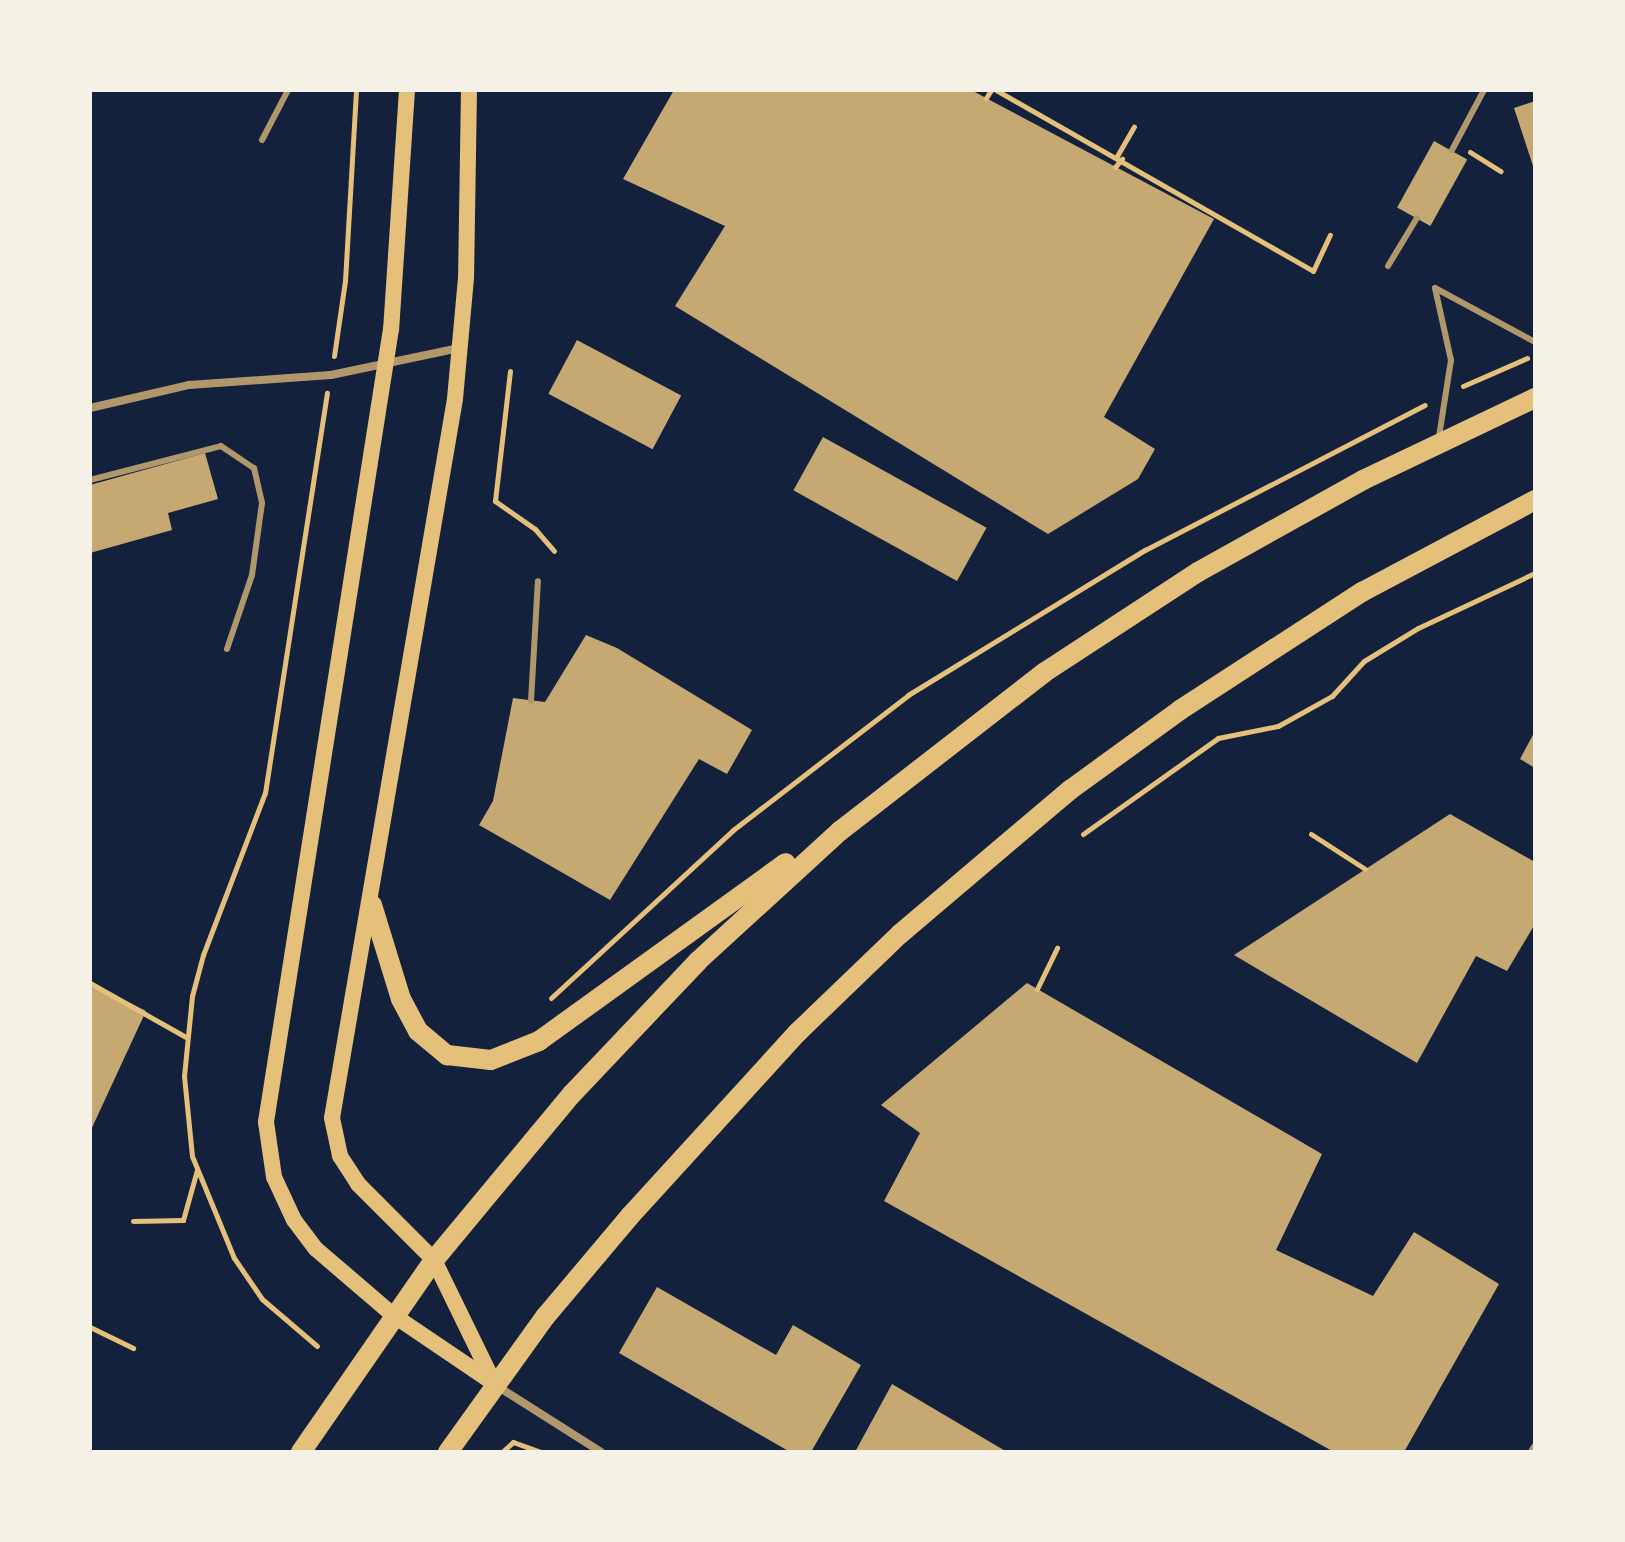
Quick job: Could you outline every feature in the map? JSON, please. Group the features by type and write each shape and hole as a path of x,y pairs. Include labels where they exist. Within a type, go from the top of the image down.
{"main road":[{"path":"407,90 400,261 266,1122 274,1177 294,1220 322,1255 393,1315 495,1384"},
{"path":"469,90 461,348 372,905 334,1091 332,1131 358,1184 434,1260 495,1384"},
{"path":"372,905 401,999 418,1031 456,1058 504,1057 539,1041 1052,667 1198,572 1438,442 1535,398"},
{"path":"448,1452 495,1384 609,1240 788,1043 900,934 1033,820 1150,731 1315,622 1448,544 1535,500"},
{"path":"301,1452 434,1260 572,1094 698,961 783,880 912,771"}],"street":[{"path":"90,408 189,385 331,375 461,348"},
{"path":"495,1384 601,1452"},
{"path":"1532,1452 1535,1447"}],"lane":[{"path":"262,140 288,90"},
{"path":"1454,147 1484,90"},
{"path":"1388,266 1417,218"},
{"path":"1438,442 1451,360 1435,288 1535,342"},
{"path":"90,480 221,446 254,468 262,503 252,575 227,649"},
{"path":"531,701 538,581"}],"path":[{"path":"340,319 356,90"},
{"path":"986,98 993,90 1120,158 1313,271 1330,235"},
{"path":"1115,167 1134,127"},
{"path":"1454,147 1500,171"},
{"path":"1465,385 1528,357"},
{"path":"510,371 495,501 535,529 554,551"},
{"path":"542,1007 733,830 908,695 1145,550 1412,411"},
{"path":"317,1346 244,1277 197,1170 184,1099 186,1037 203,955 265,793 322,424"},
{"path":"1083,834 1218,738 1278,726 1332,696 1364,661 1418,628 1535,573"},
{"path":"1311,834 1365,869"},
{"path":"1037,989 1057,948"},
{"path":"90,983 186,1037"},
{"path":"133,1221 183,1220 197,1170"},
{"path":"90,1327 133,1348"},
{"path":"502,1452 513,1442 540,1452"}],"building":[{"path":"674,90 971,90 1214,219 1104,417 1155,449 1138,479 1048,534 675,306 725,226 623,179"},
{"path":"1535,101 1535,169 1534,169 1514,108"},
{"path":"1434,141 1467,159 1430,226 1397,207"},
{"path":"577,340 681,395 653,449 548,394"},
{"path":"823,437 987,528 957,581 793,490"},
{"path":"205,453 218,499 168,513 172,530 90,553 90,485"},
{"path":"586,635 617,648 752,730 727,774 699,759 610,900 479,825 493,801 513,698 545,702"},
{"path":"1535,731 1535,768 1520,759"},
{"path":"1450,814 1535,862 1535,924 1507,971 1476,956 1417,1063 1234,955"},
{"path":"90,983 146,1011 90,1132"},
{"path":"1027,983 1322,1154 1276,1250 1373,1296 1414,1232 1499,1284 1404,1452 1334,1452 884,1201 920,1133 881,1105"},
{"path":"657,1287 776,1355 793,1325 861,1365 811,1452 790,1452 619,1353"},
{"path":"892,1384 1007,1452 855,1452"}]}
